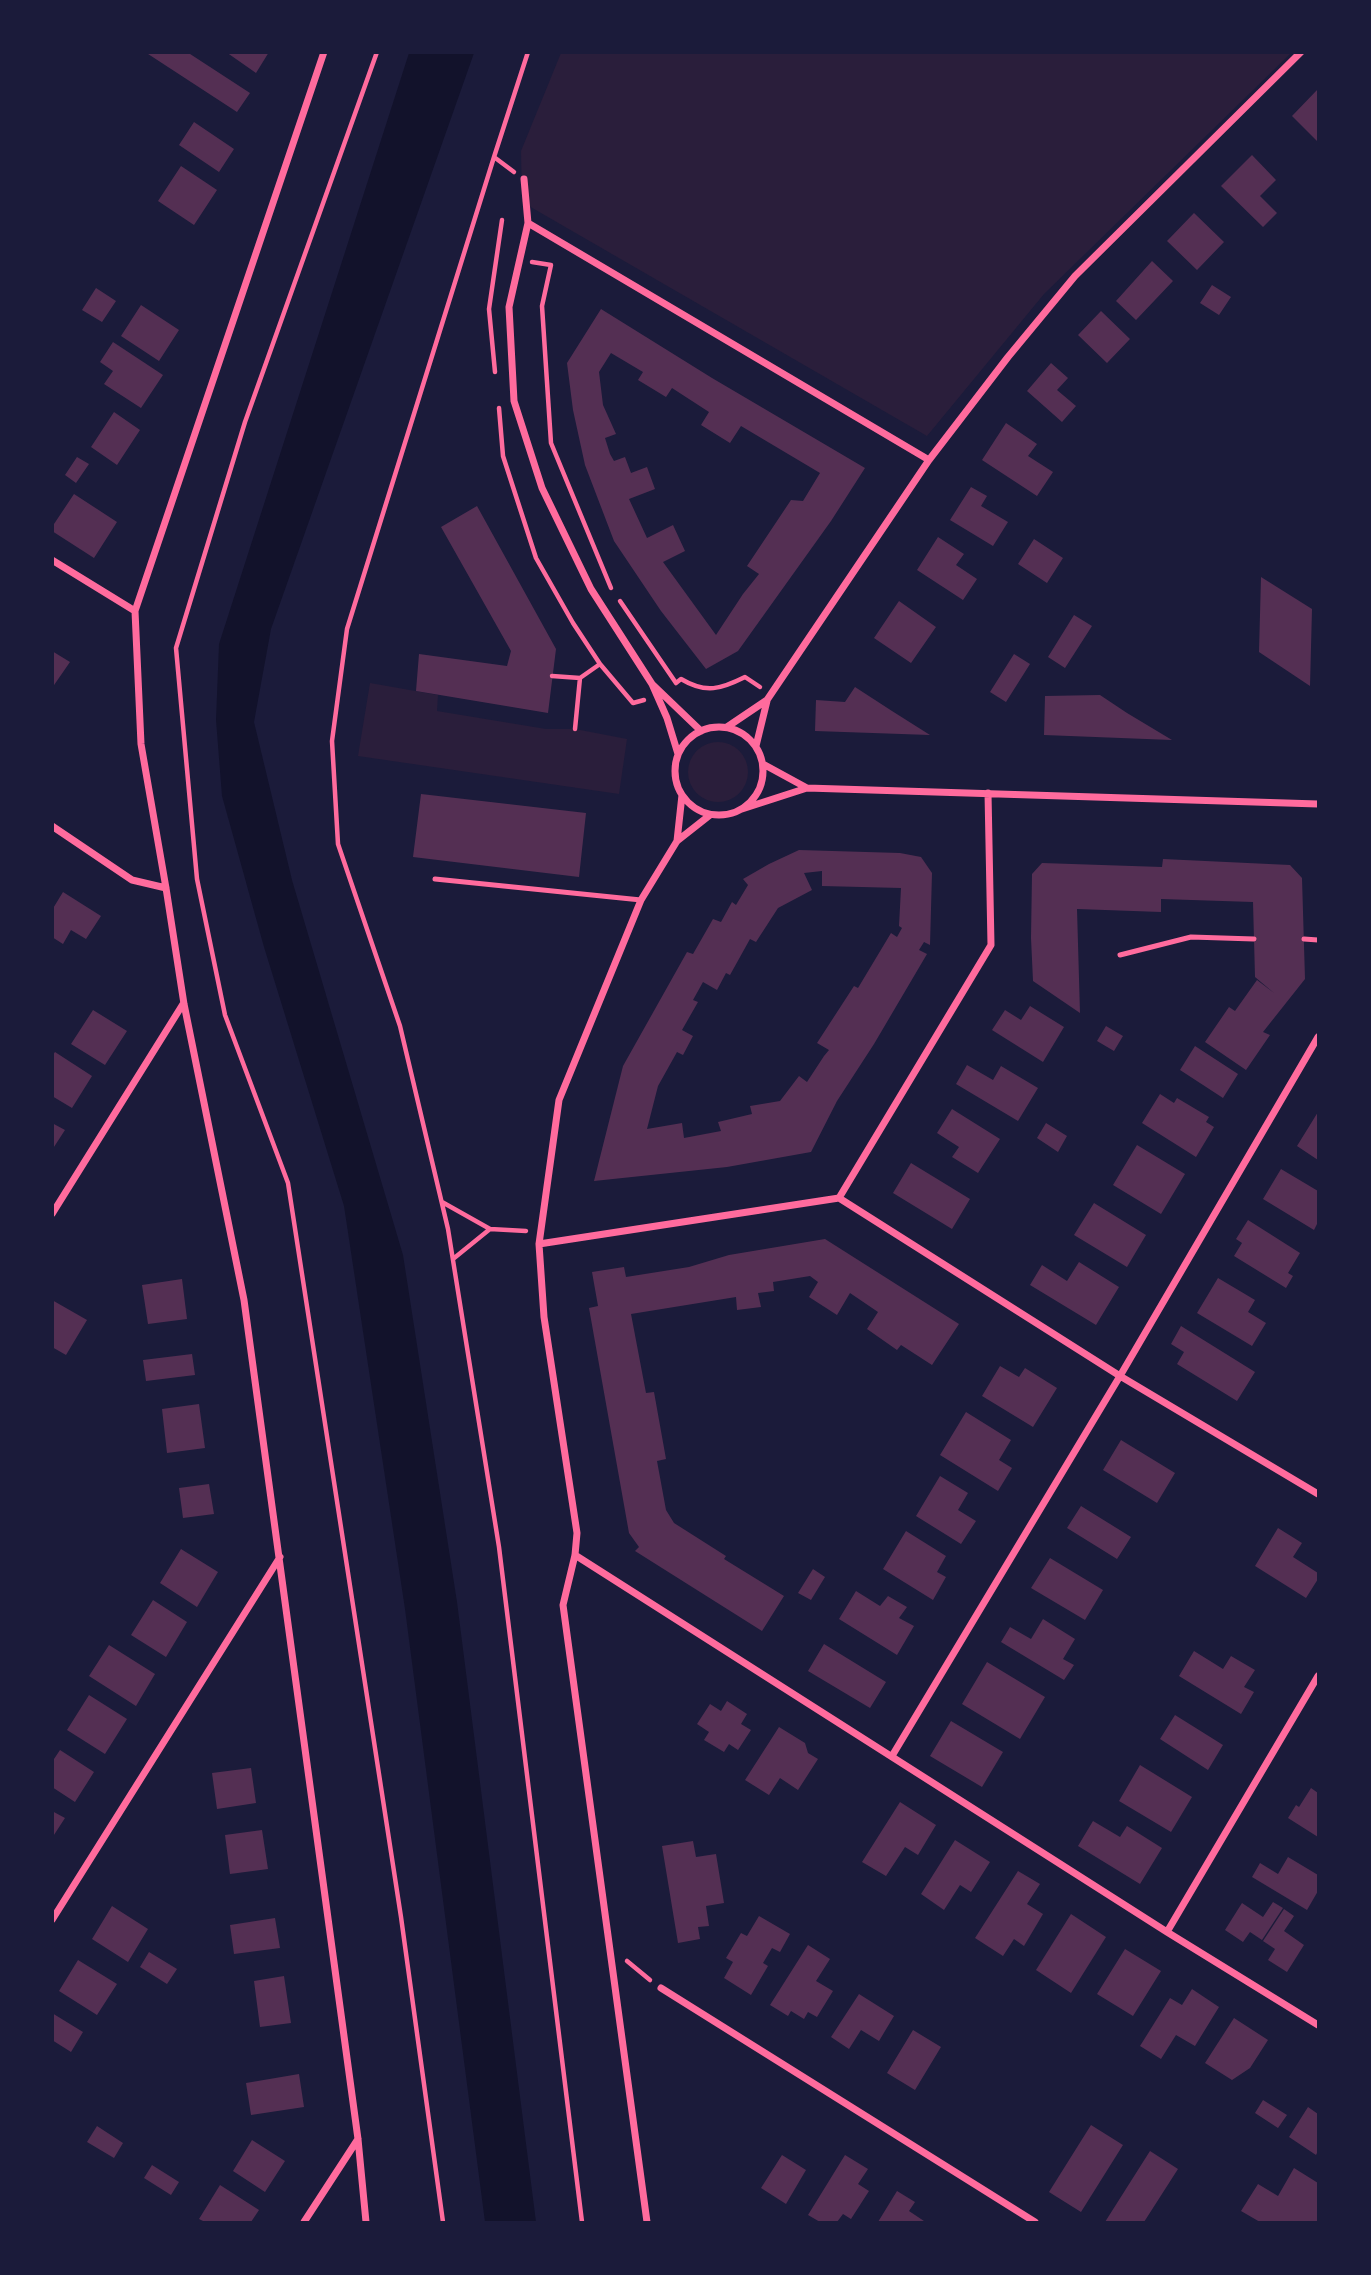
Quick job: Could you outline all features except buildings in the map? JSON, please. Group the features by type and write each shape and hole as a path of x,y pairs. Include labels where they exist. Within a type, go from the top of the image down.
{"street":[{"path":"324,52 135,611 141,744 184,1004 244,1300 358,2139 366,2222"},
{"path":"756,746 769,697 929,460 1008,357 1075,276 1301,52"},
{"path":"524,178 528,223 509,307 514,401 542,488 591,589 659,694 701,731"},
{"path":"528,223 929,460"},
{"path":"52,560 135,611"},
{"path":"659,694 678,754"},
{"path":"727,727 769,697"},
{"path":"742,809 755,797 762,782 763,764 756,746 743,733 727,727 710,727 694,734 681,746 675,762 675,779 682,795 694,808 709,815 727,815 807,788 1318,804"},
{"path":"763,764 807,788"},
{"path":"839,1198 991,945 988,793"},
{"path":"677,841 682,795"},
{"path":"647,2222 563,1605 575,1555 577,1533 544,1317 539,1244 559,1100 641,900 677,841 709,815"},
{"path":"52,826 132,880 166,888"},
{"path":"52,1214 184,1004"},
{"path":"892,1756 1120,1376 1318,1037"},
{"path":"539,1244 839,1198 1120,1376 1318,1494"},
{"path":"575,1555 1167,1932 1318,2025"},
{"path":"52,1920 279,1557"},
{"path":"1167,1932 1318,1676"},
{"path":"660,1988 1035,2222"},
{"path":"304,2222 358,2139"}],"lane":[{"path":"435,879 641,900"},
{"path":"1120,955 1191,937 1254,939"},
{"path":"1304,939 1318,940"}],"path":[{"path":"377,52 246,422 176,648 197,879 222,1001 288,1183 401,1917 443,2222"},
{"path":"528,52 347,629 332,741 338,844 400,1026 453,1259 499,1547 582,2222"},
{"path":"494,156 524,178"},
{"path":"519,260 551,265 542,306 551,443 610,587 676,682"},
{"path":"552,676 580,678 600,664 633,703 659,694 681,679 695,687 722,689 746,677 769,697"},
{"path":"575,729 580,678"},
{"path":"442,1202 490,1229 541,1231"},
{"path":"453,1259 490,1229"},
{"path":"608,1945 660,1988"}],"shaded area":[{"path":"409,53 474,53 271,629 254,722 292,880 403,1255 457,1602 536,2222 485,2222 405,1609 344,1206 264,947 222,796 216,720 219,644"},
{"path":"561,53 1291,53 1044,294 927,436 522,202 521,151"},
{"path":"370,683 438,695 437,711 546,729 575,729 627,739 619,794 358,756"},
{"path":"718,742 735,747 743,755 748,772 743,789 735,797 718,802 701,797 693,789 688,772 693,755 701,747"}]}
